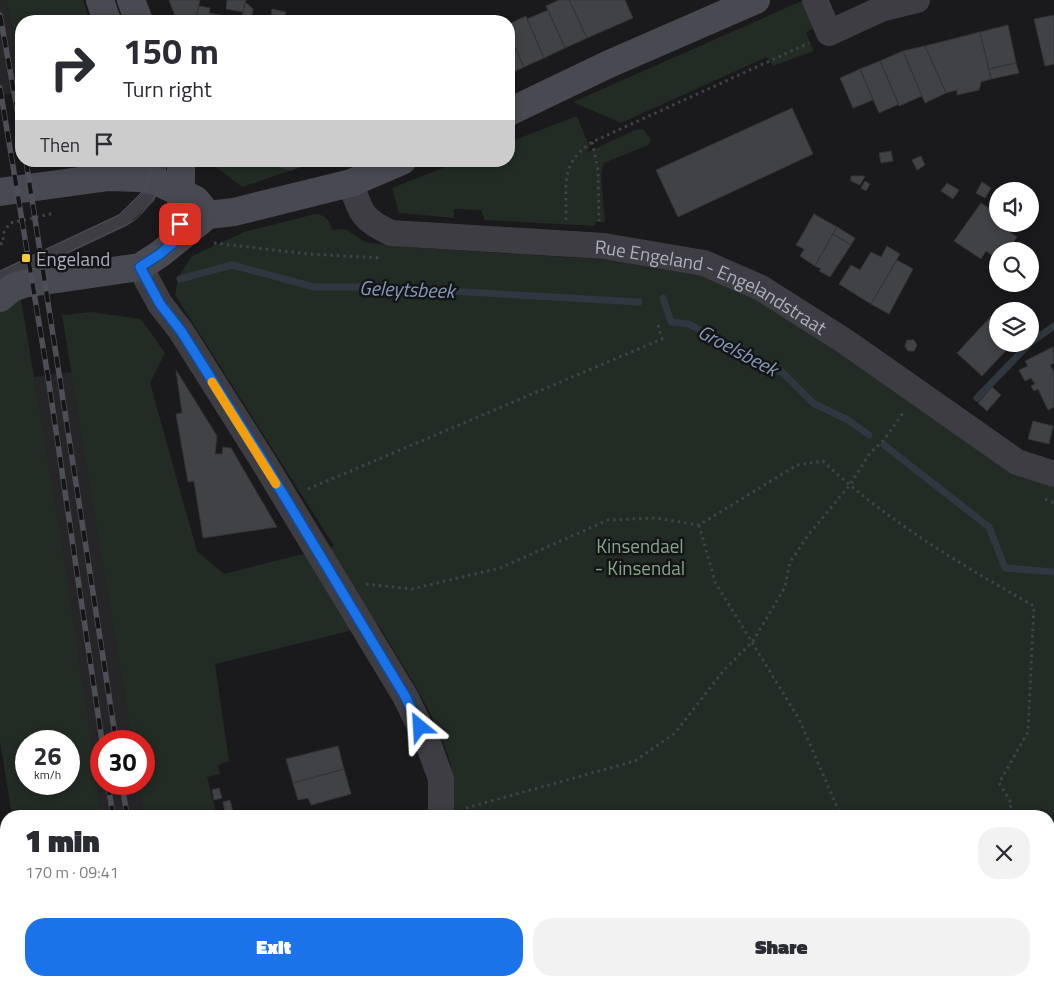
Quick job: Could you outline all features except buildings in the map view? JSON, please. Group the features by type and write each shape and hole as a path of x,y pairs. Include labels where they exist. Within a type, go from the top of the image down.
{"main road":[{"path":"100,0 106,15"},
{"path":"131,0 137,15"},
{"path":"515,109 609,64 756,0"},
{"path":"179,238 183,194 181,167"},
{"path":"3,288 41,280 140,267 160,254 208,215 234,212 382,167"},
{"path":"0,192 119,169 158,171 183,194 196,200 208,215"}],"street":[{"path":"815,0 820,37 881,9 917,0"},
{"name":"Rue Engeland - Engelandstraat","path":"365,172 361,214 373,225 391,233 604,246 656,253 704,263 761,288 846,342 1017,462 1054,474"},
{"path":"140,267 405,696 428,743 441,779 441,810"}],"lane":[{"path":"3,288 123,220 149,196 158,171"}],"path":[{"path":"566,228 568,168 572,159 579,151 592,142 770,62 820,37"},
{"path":"592,142 598,170 600,228"},
{"path":"0,244 3,243 3,234 10,223 55,213"},
{"path":"211,243 308,254 392,258"},
{"path":"285,500 662,339 657,321"},
{"path":"895,407 911,418"},
{"path":"462,810 635,761 675,733 724,670 753,640 786,587 790,562 809,534 849,486 870,453 884,440 903,412"},
{"path":"333,581 412,589 500,568 608,520 656,518 699,525 797,465 823,461 849,486 974,572 1034,606 1028,732 999,783 1012,804 1009,810"},
{"path":"1043,498 1054,503"},
{"path":"699,525 715,582 753,640 799,720 838,810"}],"shaded area":[{"path":"0,0 6,0 15,41 15,93 0,95"},
{"path":"279,167 301,167 290,171"},
{"path":"72,372 130,730 90,730 90,739 34,377"},
{"path":"99,795 141,795 143,810 101,810"}],"green space":[{"path":"6,0 83,0 88,15 15,15 15,41"},
{"path":"804,0 816,26 806,33 814,51 773,66 767,57 621,123 573,102"},
{"path":"577,116 590,148 586,153 635,130 643,129 651,140 648,145 604,163 601,174 605,222 596,222 595,226 485,220 481,210 454,209 454,218 399,213 392,188 446,167 515,167 515,140"},
{"path":"216,167 300,167 242,187"},
{"name":"Kinsendael - Kinsendal","path":"315,214 326,219 330,223 332,230 345,229 365,242 404,247 612,260 701,274 776,308 1016,474 1054,487 1054,810 451,810 453,778 443,740 423,699 378,624 215,664 229,761 218,765 220,774 207,777 215,810 143,810 141,795 155,795 155,730 130,730 62,315 91,312 141,319 165,353 150,383 197,551 224,574 334,546 175,295 178,277 192,256 244,232"},
{"path":"20,294 60,531 90,735 90,795 99,795 101,810 11,810 0,741 0,307"}],"waterway":[{"name":"Geleytsbeek","path":"180,279 232,265 314,287 380,287 639,302"},
{"name":"Groelsbeek","path":"663,298 671,322 689,324 762,364 782,372 813,403 848,420 869,435"},
{"name":"Geleytsbeek","path":"1039,337 1054,326"},
{"name":"Geleytsbeek","path":"977,398 1021,352"},
{"name":"Groelsbeek","path":"884,445 989,527 1005,568 1054,572"}],"tram line":[{"path":"105,0 111,15"},
{"path":"117,0 123,15"},
{"path":"0,271 119,215 145,189 152,167"},
{"path":"0,285 134,221 152,202 160,187 166,167"}],"railway":[{"path":"0,15 15,98"},
{"path":"0,88 48,377 100,730"},
{"path":"27,167 114,730"},
{"path":"110,795 112,810"},
{"path":"124,795 126,810"}],"slow traffic":[{"path":"212,382 276,484"}],"place":[{"name":"Engeland","path":"26,258"}],"route":[{"path":"180,224 179,238 160,254 140,267 146,280 160,304 181,331 263,461 333,581 405,696 420,727"}]}
